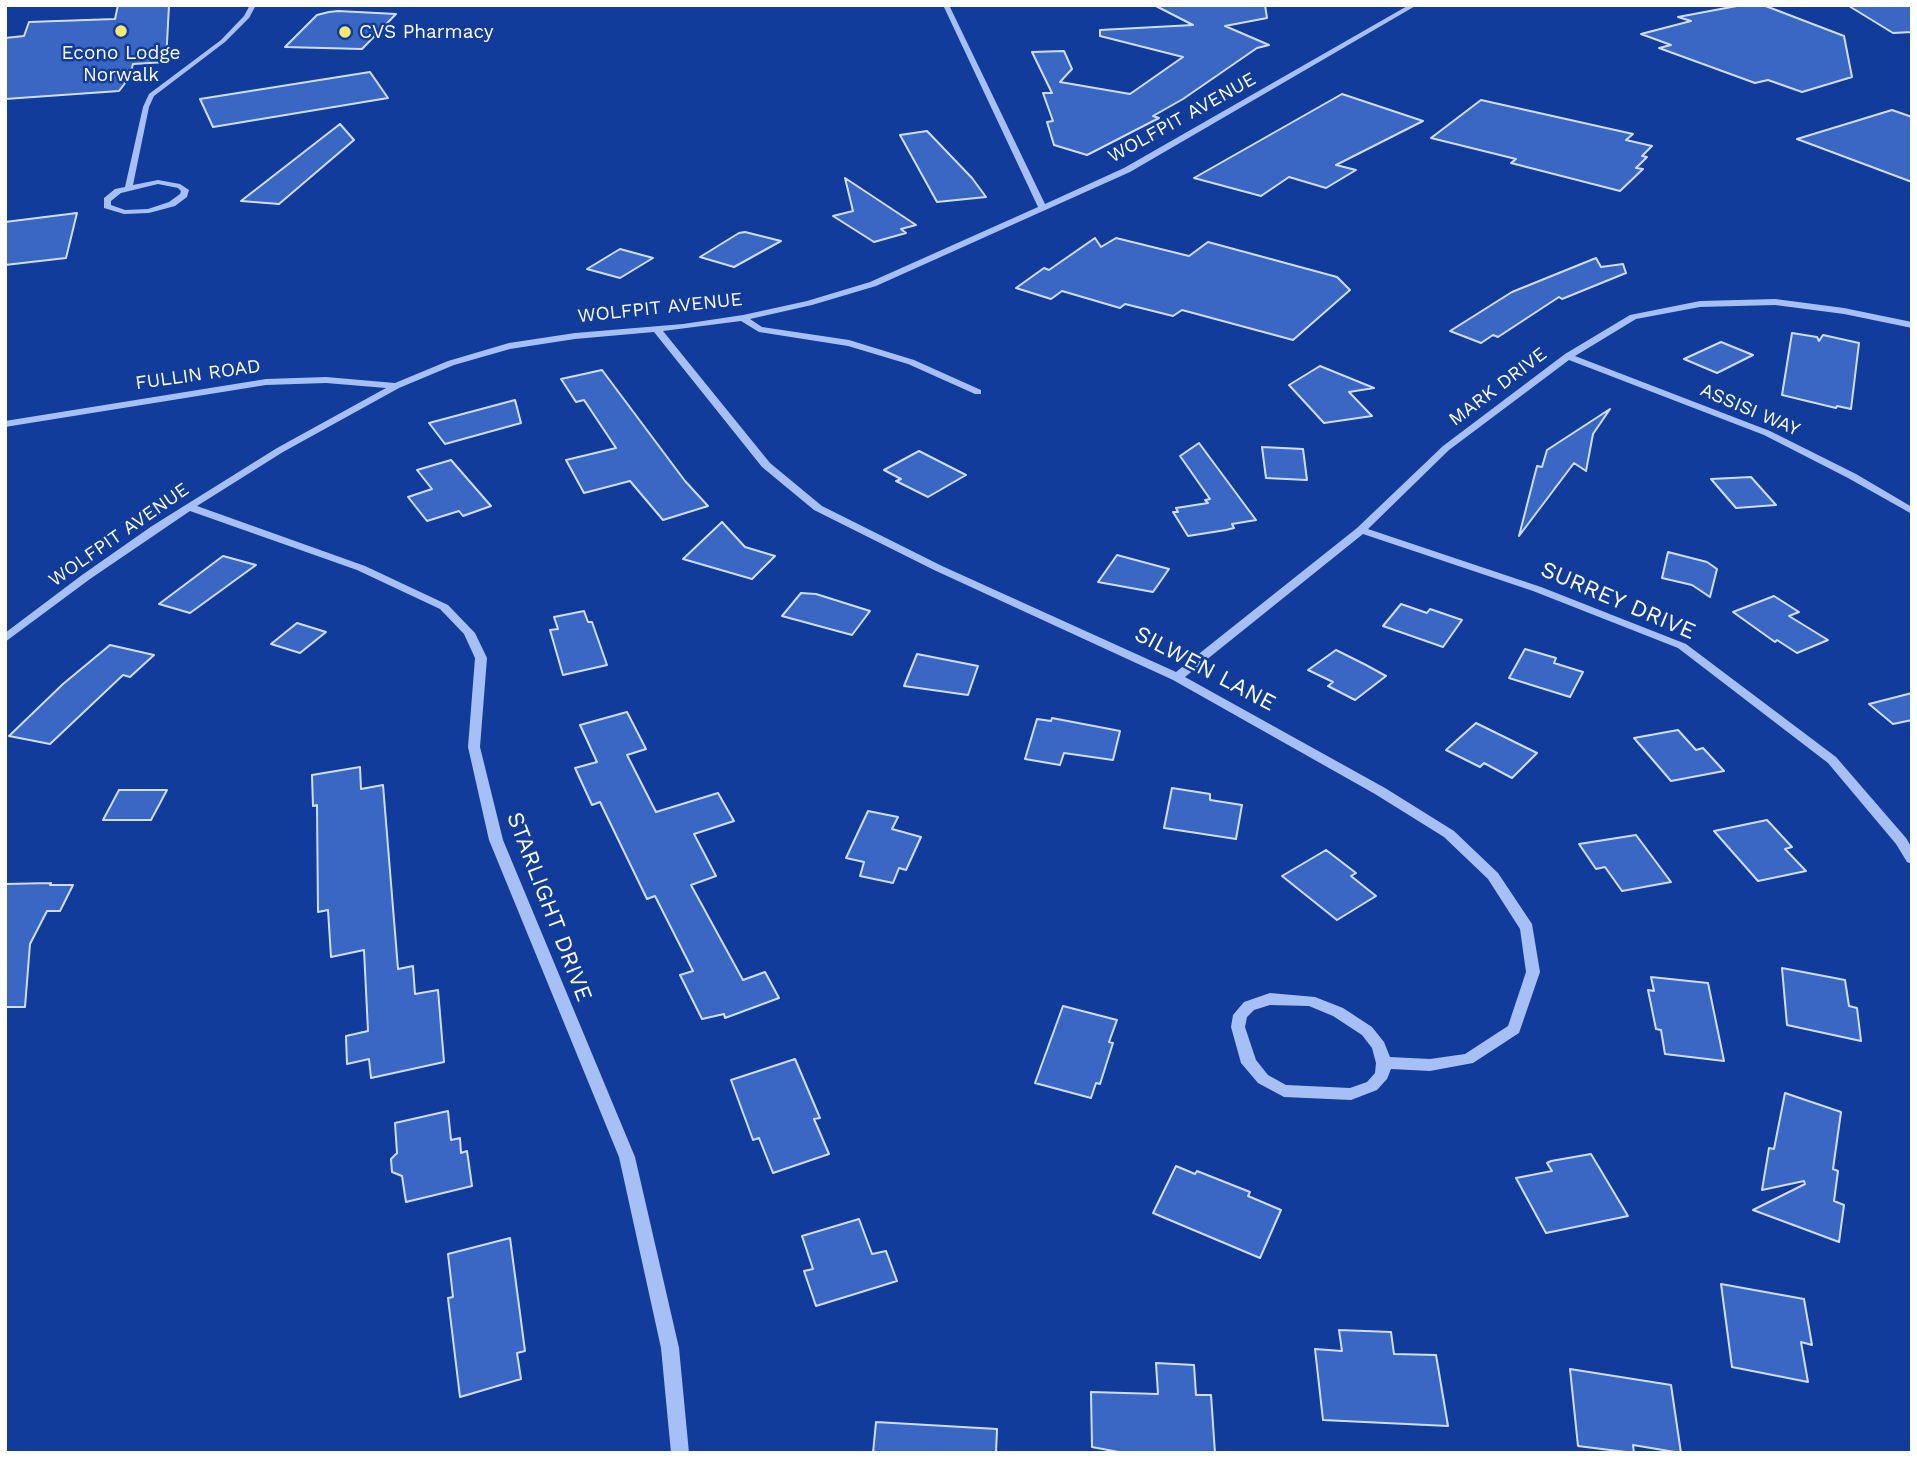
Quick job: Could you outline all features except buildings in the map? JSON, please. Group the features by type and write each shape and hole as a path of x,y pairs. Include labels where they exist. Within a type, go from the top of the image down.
{"street":[{"path":"129,187 151,95 223,41 247,17 253,5"},
{"path":"946,5 1042,207"},
{"name":"WOLFPIT AVENUE","path":"5,639 86,577 189,507 326,424 396,386 450,363 509,346 575,335 656,329 743,318 809,303 873,284 1127,170 1414,5"},
{"path":"171,183 185,190 184,195 172,204 149,211 124,212 107,206 111,195 129,187 171,183"},
{"name":"MARK DRIVE","path":"1177,677 1361,530 1446,448 1568,356 1633,317 1700,303 1775,302 1844,311 1912,325"},
{"path":"743,318 760,329 849,343 911,362 978,392"},
{"name":"SILWEN LANE","path":"656,329 757,455 786,483 818,508 938,568 1177,677 1380,791 1449,834 1493,876 1527,928 1533,972 1514,1030 1468,1059 1430,1065 1384,1063"},
{"name":"ASSISI WAY","path":"1568,356 1767,433 1912,510"},
{"name":"FULLIN ROAD","path":"5,424 266,382 344,380 396,386"},
{"name":"STARLIGHT DRIVE","path":"189,507 361,568 444,607 469,633 481,658 474,747 496,840 627,1157 670,1348 680,1453"},
{"name":"SURREY DRIVE","path":"1361,530 1537,589 1682,646 1832,760 1901,841 1912,859"},
{"path":"1270,999 1310,1001 1338,1012 1367,1031 1379,1046 1384,1063 1382,1075 1371,1086 1351,1094 1284,1091 1264,1079 1249,1063 1241,1043 1240,1015 1249,1006 1270,999"}],"place":[{"name":"Econo Lodge Norwalk","path":"121,31"},
{"name":"CVS Pharmacy","path":"345,32"}]}
